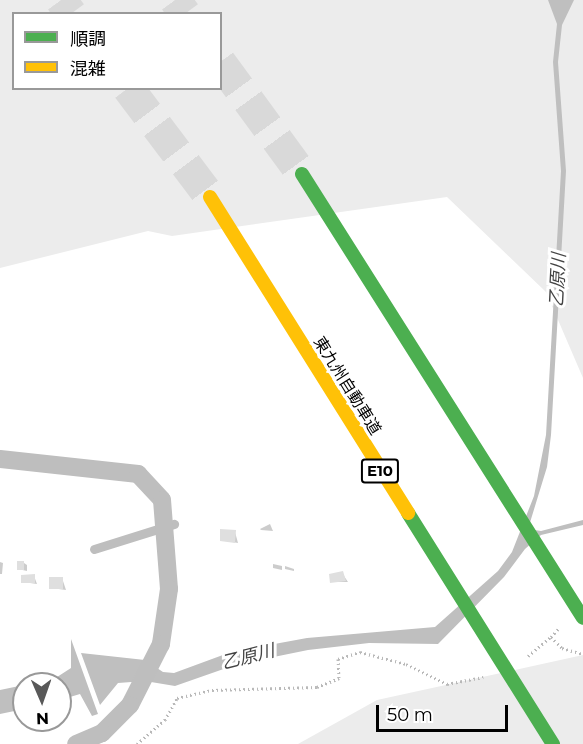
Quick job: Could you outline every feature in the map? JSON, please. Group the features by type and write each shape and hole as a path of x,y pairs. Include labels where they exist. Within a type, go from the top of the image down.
{"highway":[{"path":"302,174 583,618"},
{"name":"東九州自動車道","path":"210,197 553,744"}],"street":[{"path":"0,459 138,474 162,501 169,525 169,589 161,644 130,705 102,733 76,744"}],"lane":[{"path":"94,549 169,525"}],"path":[{"path":"523,662 551,637 562,648 583,654"},
{"path":"137,744 165,720 177,698 212,690 317,687 339,678 338,659 360,652 406,664 447,684 487,676"}],"shaded area":[{"path":"0,0 583,0 583,378 546,292 447,197 172,236 148,231 0,268"},
{"path":"583,655 583,744 298,744 377,700"}],"water":[{"name":"乙原川","path":"548,0 574,0 562,25 558,62 566,171 551,435 547,467 528,529 541,531 583,520 583,525 541,535 525,549 504,577 438,644 369,643 308,650 235,665 175,686 145,681 118,683 100,705 81,653 145,660 163,672 174,673 231,652 307,638 435,627 498,571 512,552 534,496 546,435 561,171 553,62 557,24"},
{"path":"71,639 98,714 92,716 80,694 72,696 72,672 65,672 71,668"},
{"path":"12,688 12,712 0,714 0,690"}],"building":[{"path":"220,529 236,530 235,543 220,541"},
{"path":"17,561 24,561 24,570 17,570"},
{"path":"343,571 346,581 330,583 329,574"},
{"path":"35,574 35,583 21,583 21,575"},
{"path":"49,577 63,577 63,589 49,589"}],"tunnel":[{"path":"61,0 70,12"},
{"path":"175,0 184,12"},
{"path":"222,65 302,174"},
{"path":"130,90 210,197"}],"traffic: fast":[{"path":"302,174 583,618"},
{"path":"408,513 553,744"}],"traffic: slow":[{"path":"210,197 408,513"}]}
